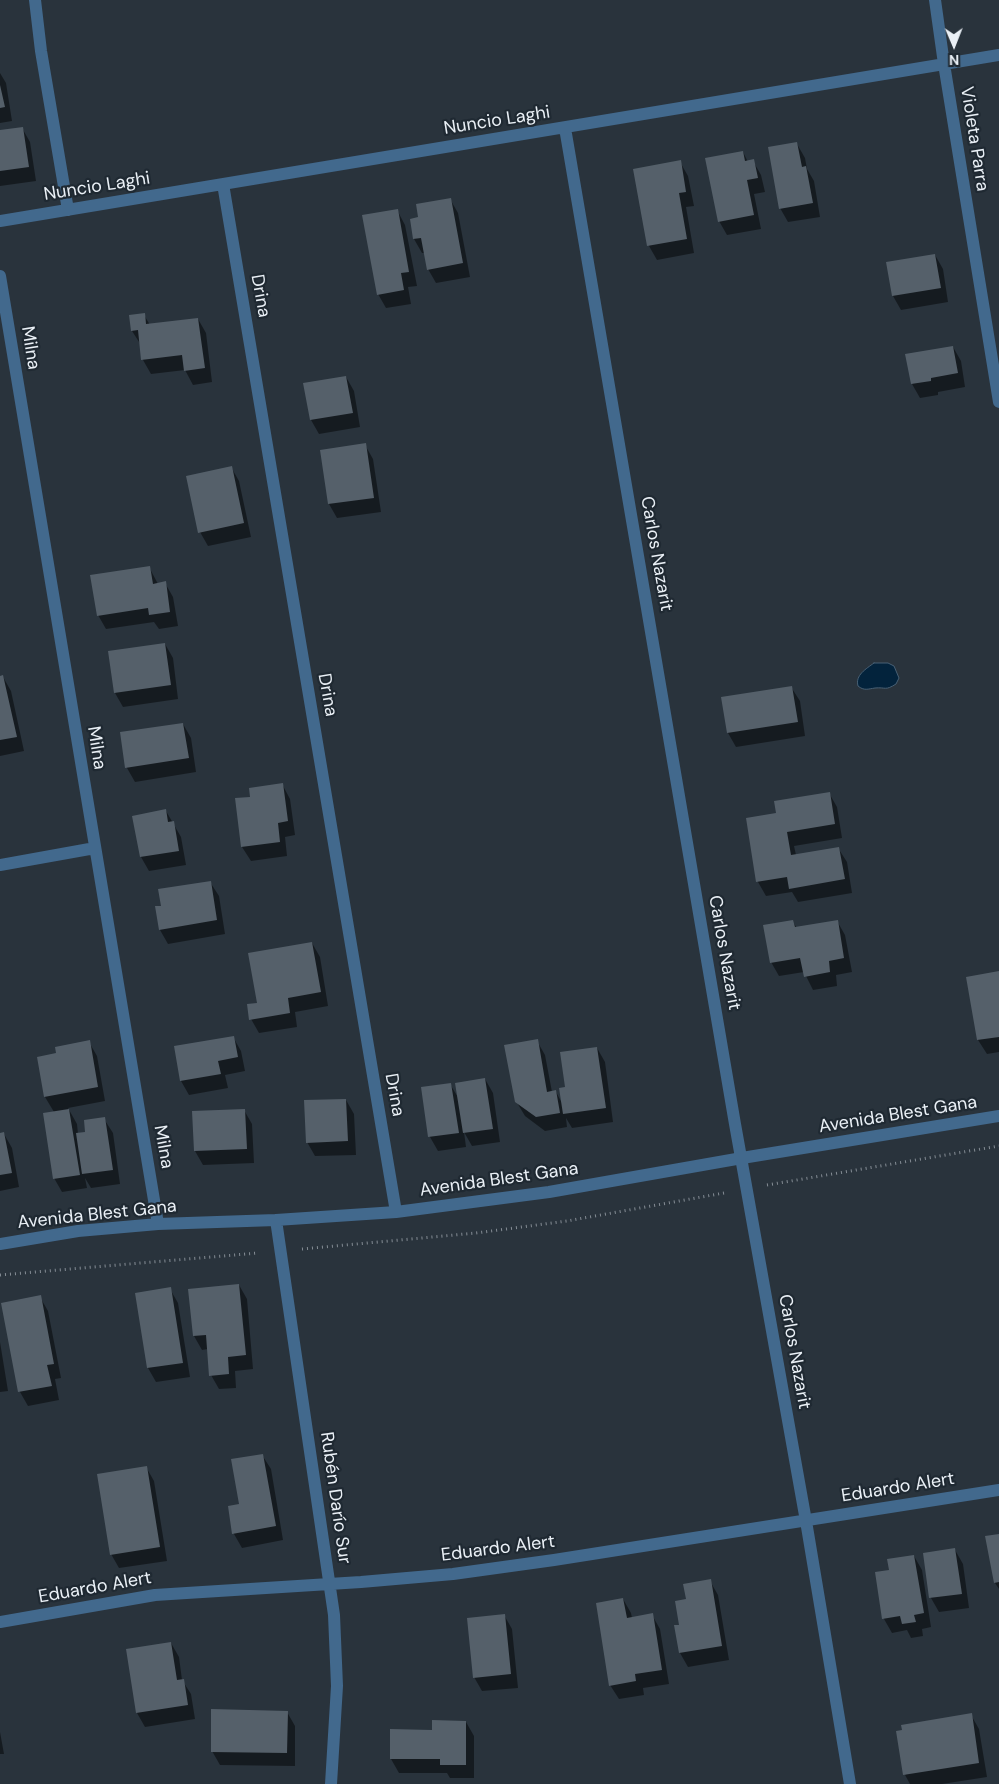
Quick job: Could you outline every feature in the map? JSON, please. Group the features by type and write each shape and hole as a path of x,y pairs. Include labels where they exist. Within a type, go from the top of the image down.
{"street":[{"path":"35,0 41,51 68,210"},
{"name":"Violeta Parra","path":"935,0 999,402"},
{"name":"Nuncio Laghi","path":"0,221 999,55"},
{"name":"Carlos Nazarit","path":"565,128 850,1784"},
{"name":"Drina","path":"223,184 396,1212"},
{"name":"Milna","path":"0,276 158,1224"},
{"path":"0,865 95,848"},
{"name":"Avenida Blest Gana","path":"0,1244 78,1232 158,1224 276,1220 396,1212 550,1192 999,1116"},
{"name":"Rubén Darío Sur","path":"276,1220 330,1584 336,1639 337,1686 331,1784"},
{"name":"Eduardo Alert","path":"0,1622 156,1595 453,1574 554,1560 999,1490"}],"water":[{"path":"874,663 888,663 894,666 899,678 896,684 886,688 860,688 857,682 860,675"}],"building":[{"path":"0,85 5,107 0,108"},
{"path":"23,127 29,167 0,171 0,130"},
{"path":"797,142 802,167 806,166 813,203 779,209 768,147"},
{"path":"743,151 745,161 754,159 758,178 747,180 754,215 718,222 705,158"},
{"path":"681,160 686,192 679,193 687,239 647,246 633,169"},
{"path":"451,198 463,263 427,270 421,238 413,239 410,219 418,217 416,204"},
{"path":"398,209 409,272 401,273 404,290 377,295 362,215"},
{"path":"935,254 941,288 892,296 886,262"},
{"path":"145,313 146,324 198,318 205,368 184,371 182,355 141,360 138,330 131,331 129,315"},
{"path":"953,346 958,373 931,378 931,381 911,384 905,354"},
{"path":"346,376 353,413 310,420 303,383"},
{"path":"366,443 374,498 328,504 320,450"},
{"path":"232,466 244,523 198,533 186,476"},
{"path":"150,566 153,584 166,581 170,612 149,615 148,608 97,616 90,575"},
{"path":"165,643 171,685 114,693 108,651"},
{"path":"3,675 17,737 0,740 0,676"},
{"path":"792,686 798,722 727,733 721,697"},
{"path":"183,723 189,758 125,768 120,732"},
{"path":"283,783 288,821 278,823 280,842 241,847 235,798 250,797 249,788"},
{"path":"830,792 835,824 787,832 791,855 839,847 845,879 789,889 787,877 756,882 746,818 776,813 774,801"},
{"path":"166,809 168,822 174,821 179,851 140,857 132,816"},
{"path":"211,881 217,920 159,930 155,906 161,906 158,889"},
{"path":"793,920 795,927 838,920 844,958 829,961 830,972 804,977 800,958 770,963 763,925"},
{"path":"312,942 321,992 288,998 290,1013 249,1020 247,1004 257,1003 248,953"},
{"path":"999,971 999,1037 977,1040 966,977"},
{"path":"234,1036 238,1057 218,1061 221,1074 180,1081 174,1046"},
{"path":"538,1039 547,1092 556,1090 560,1113 536,1117 515,1102 504,1045"},
{"path":"90,1040 98,1087 44,1097 37,1057 56,1053 55,1047"},
{"path":"597,1047 606,1108 563,1114 559,1088 565,1087 560,1052"},
{"path":"485,1078 493,1129 463,1133 455,1083"},
{"path":"451,1083 459,1133 428,1137 421,1087"},
{"path":"346,1099 348,1141 306,1143 304,1100"},
{"path":"69,1109 80,1175 53,1179 43,1113"},
{"path":"245,1109 247,1149 194,1151 192,1111"},
{"path":"105,1117 113,1170 82,1174 76,1133 85,1132 84,1120"},
{"path":"4,1132 12,1173 0,1175 0,1133"},
{"path":"239,1284 246,1355 228,1357 229,1374 209,1376 206,1335 193,1336 188,1289"},
{"path":"171,1287 183,1363 147,1368 135,1293"},
{"path":"41,1295 54,1364 47,1365 52,1386 18,1392 1,1303"},
{"path":"263,1454 276,1526 232,1534 228,1506 239,1504 231,1459"},
{"path":"147,1466 160,1547 110,1555 97,1474"},
{"path":"999,1534 999,1582 994,1583 985,1536"},
{"path":"955,1548 962,1594 929,1598 923,1553"},
{"path":"914,1555 924,1613 914,1615 916,1622 902,1624 900,1616 882,1619 875,1572 889,1570 887,1559"},
{"path":"711,1579 722,1646 679,1653 674,1625 679,1625 675,1601 686,1599 683,1584"},
{"path":"623,1598 627,1618 653,1613 662,1670 635,1674 636,1681 609,1686 596,1603"},
{"path":"505,1614 511,1674 473,1678 467,1618"},
{"path":"171,1642 177,1680 184,1679 188,1705 136,1713 126,1649"},
{"path":"211,1709 288,1711 287,1753 211,1752"},
{"path":"972,1713 979,1763 903,1775 896,1731 902,1730 901,1725"},
{"path":"432,1720 466,1721 466,1765 440,1765 440,1759 390,1759 390,1729 432,1730"}]}
